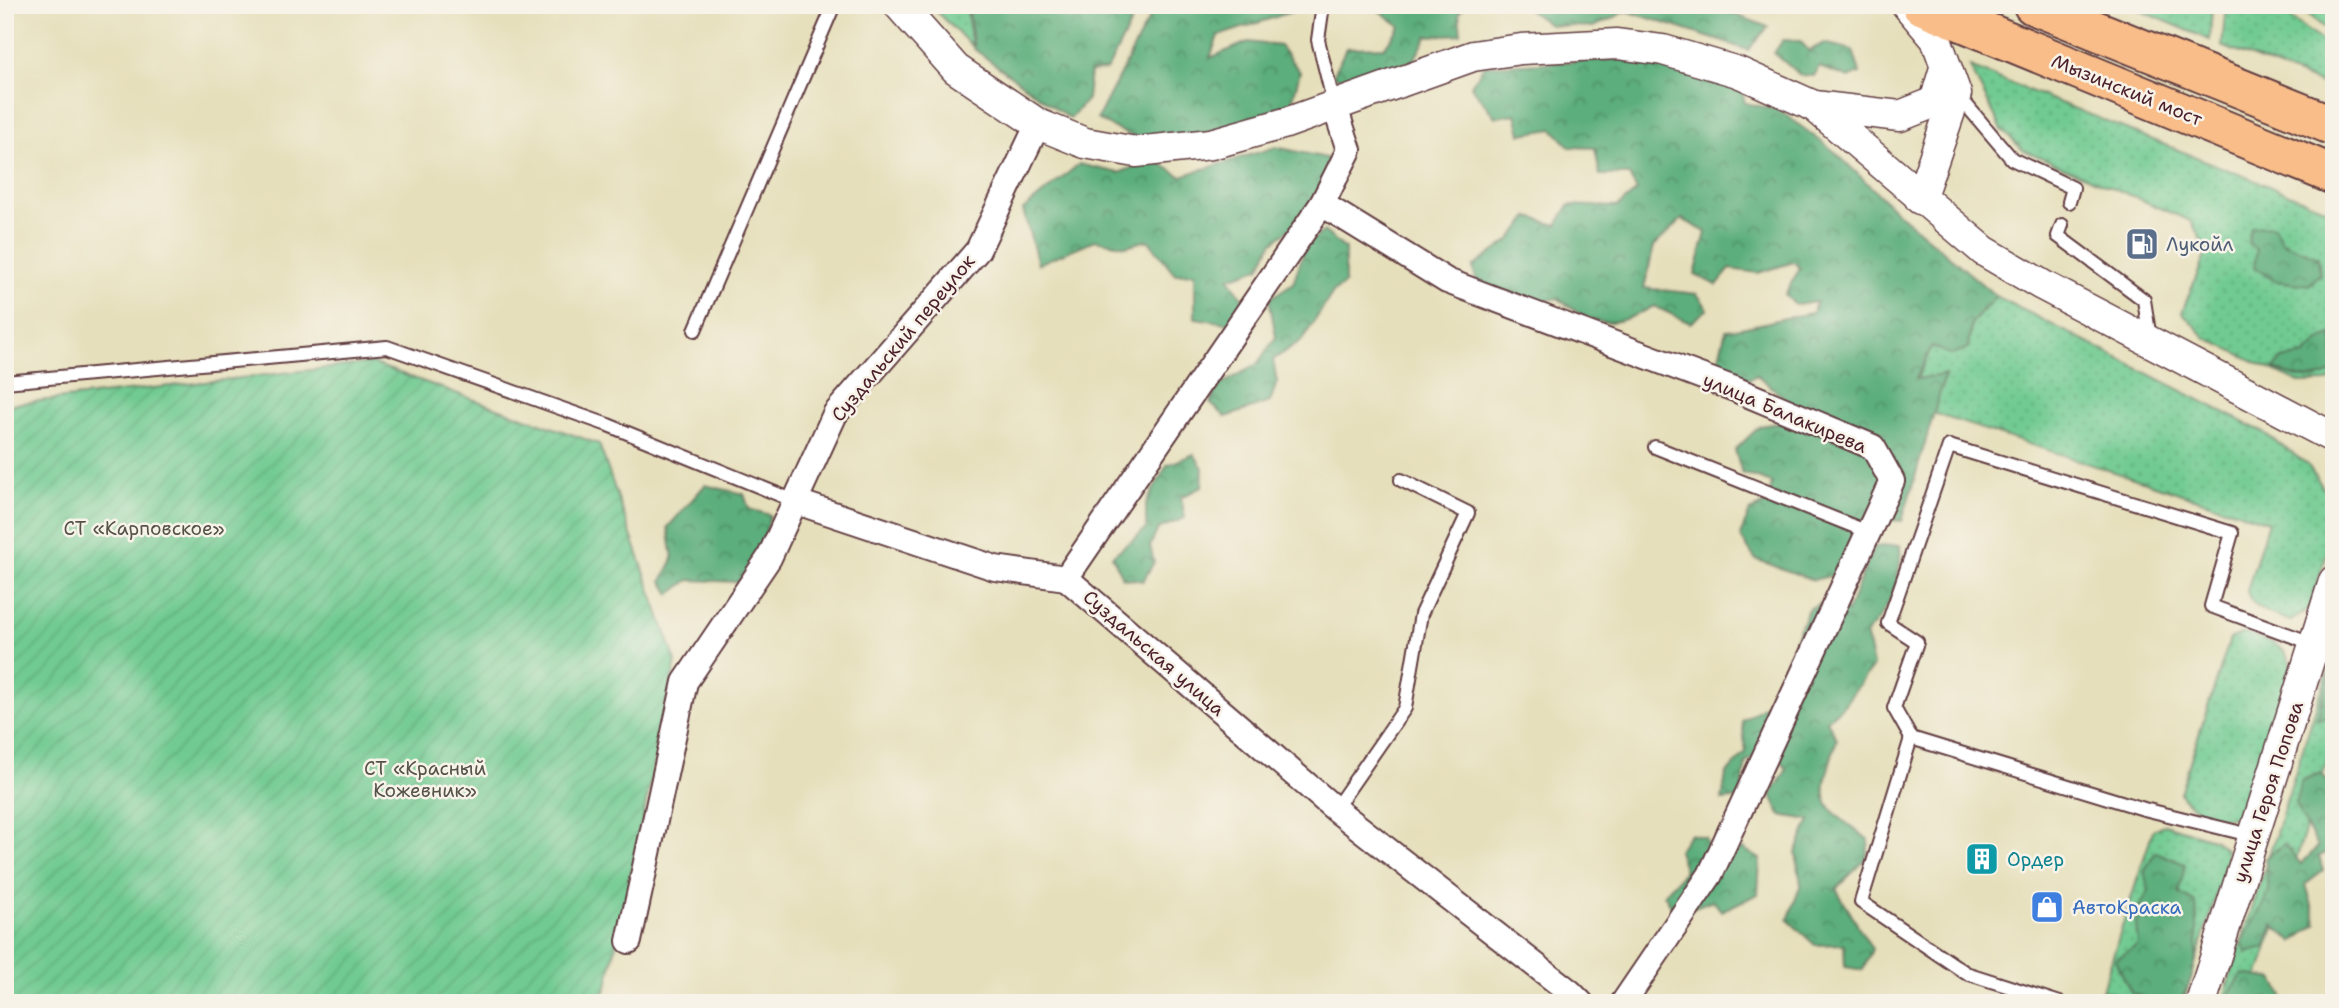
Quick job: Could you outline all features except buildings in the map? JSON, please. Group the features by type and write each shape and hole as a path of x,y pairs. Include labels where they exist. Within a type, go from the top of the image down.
{"main road":[{"name":"Мызинский мост","path":"1921,5 2334,175"},
{"path":"2033,5 2334,125"}],"street":[{"path":"899,5 956,69 1038,124 1085,143 1136,152 1211,144 1286,123 1473,56 1570,45 1616,44 1662,50 1738,72 1814,106 1984,251 2042,285 2334,438"},
{"path":"1908,5 1936,39 1956,94 1920,199"},
{"path":"1814,106 1900,116 1935,102 1946,65"},
{"name":"Суздальская улица","path":"1334,104 1349,150 1322,204 1066,578 1335,809 1581,1003"},
{"name":"Суздальский переулок","path":"629,941 685,682 769,558 797,502 835,414 978,250 1038,124"},
{"name":"улица Балакирева","path":"1322,204 1447,281 1737,390 1872,447 1892,481 1710,875 1623,1003"},
{"path":"797,502 995,568 1066,578"},
{"name":"улица Героя Попова","path":"2201,1003 2334,581"}],"lane":[{"path":"695,330 834,5"},
{"path":"1323,5 1318,40 1334,104"},
{"path":"1956,94 2012,159 2073,188 2069,202"},
{"path":"2062,225 2058,236 2144,300 2151,341"},
{"path":"5,382 387,347 608,425 797,502"},
{"path":"2254,836 2144,809 1911,738 1894,708 1917,642 1888,623 1949,446 2232,533 2211,606 2314,644"},
{"path":"1655,447 1868,532"},
{"path":"1335,809 1405,708 1421,614 1468,513 1401,480"},
{"path":"1911,738 1861,902 1966,973 2060,1003"}],"green space":[{"path":"929,5 972,5 967,14 972,46"},
{"path":"974,5 1140,5 1107,70 1090,72 1087,99 1070,119 974,49 969,15"},
{"path":"1156,5 1297,5 1294,11 1218,36 1210,58 1248,42 1280,46 1300,72 1292,102 1216,130 1176,138 1136,137 1097,119"},
{"path":"1351,5 1465,5 1459,13 1461,34 1427,36 1414,60 1355,81 1333,76 1346,48 1385,47 1400,26 1378,10 1351,8"},
{"path":"1521,5 1709,5 1768,27 1748,50 1627,11 1594,27 1550,25"},
{"path":"2130,5 2212,5 2210,40 2130,6"},
{"path":"2226,5 2274,5 2334,51 2334,89 2222,46"},
{"path":"2295,5 2334,5 2334,35"},
{"path":"1783,40 1800,41 1809,51 1824,43 1853,50 1860,73 1849,78 1819,67 1814,76 1800,75 1774,53"},
{"path":"1619,59 1707,73 1740,84 1745,103 1779,110 1834,151 1897,212 1996,296 1971,324 1968,348 1951,355 1932,346 1916,379 1945,375 1902,521 1865,518 1839,574 1813,580 1755,559 1740,536 1750,511 1768,503 1772,483 1742,473 1735,450 1760,426 1789,421 1793,405 1757,375 1738,384 1718,361 1726,330 1812,313 1817,302 1795,305 1785,294 1800,268 1794,262 1758,273 1730,269 1717,285 1695,275 1706,232 1682,219 1654,246 1644,288 1697,294 1708,309 1690,323 1654,306 1626,319 1604,322 1583,316 1558,298 1518,306 1478,287 1473,267 1510,240 1529,217 1557,225 1569,205 1617,207 1637,191 1629,175 1600,175 1595,148 1570,147 1553,129 1521,134 1516,114 1495,117 1471,86 1484,66"},
{"path":"1970,67 2334,212 2334,377 2328,382 2299,383 2206,338 2182,312 2207,251 2191,221 2023,150 2002,130"},
{"path":"1276,147 1327,158 1336,192 1272,243 1259,268 1229,278 1247,305 1232,324 1195,318 1195,273 1175,274 1148,240 1126,246 1095,240 1038,264 1023,210 1079,164 1119,173 1153,159 1181,176"},
{"path":"2274,226 2282,242 2318,257 2320,274 2309,285 2275,281 2254,267 2257,250 2248,243 2251,227"},
{"path":"1324,231 1345,249 1345,284 1333,292 1303,339 1273,360 1277,382 1270,402 1226,417 1210,403 1219,386 1257,364 1276,337 1269,299 1293,283 1306,245"},
{"path":"1996,296 2263,432 2307,464 2334,503 2332,537 2309,609 2291,621 2264,611 2250,598 2247,591 2268,522 1933,413 1945,376 1916,380 1932,346 1968,348 1971,324"},
{"path":"2334,334 2334,370 2327,375 2312,379 2274,369 2282,359 2305,355 2321,339"},
{"name":"СТ «Красный Кожевник»","path":"371,363 599,444 676,662 607,986 600,1003 5,1003 5,405"},
{"path":"1194,454 1203,468 1202,487 1181,497 1185,518 1158,529 1150,546 1154,562 1143,581 1123,578 1112,556 1146,529 1146,503 1167,465"},
{"path":"705,485 744,494 749,509 770,515 760,559 738,582 689,580 670,594 662,581 673,559 668,527"},
{"path":"1900,545 1899,569 1893,593 1881,615 1866,633 1873,666 1843,706 1827,720 1837,739 1826,776 1826,798 1830,808 1839,817 1869,840 1866,859 1836,889 1872,949 1863,970 1845,967 1844,944 1815,945 1788,920 1801,884 1796,853 1810,820 1780,815 1771,795 1787,769 1773,748 1746,762 1741,798 1722,800 1726,774 1746,752 1742,721 1769,703 1808,609 1829,600 1847,612 1874,547"},
{"path":"2243,633 2279,647 2291,666 2246,804 2235,817 2223,818 2194,807 2180,793 2230,639"},
{"path":"2334,651 2334,740 2250,1003 2222,1003"},
{"path":"2331,667 2334,667 2334,734 2328,717 2317,719"},
{"path":"2321,773 2334,789 2334,850 2319,856 2323,871 2306,884 2317,924 2293,942 2273,925 2265,948 2247,953 2242,942 2269,893 2265,858 2284,844 2301,864 2318,847 2295,804 2302,780"},
{"path":"2165,824 2215,840 2226,850 2226,863 2183,1003 2144,1003 2102,990 2153,830"},
{"path":"1689,834 1705,837 1716,870 1742,848 1760,859 1758,894 1721,911 1713,900 1676,914 1664,894 1685,871 1678,851"},
{"path":"2156,852 2185,864 2179,893 2196,903 2197,942 2194,968 2185,992 2177,1003 2164,1003 2132,994 2115,960 2138,945 2135,914 2149,891 2144,871"},
{"path":"2243,974 2274,979 2284,998 2283,1003 2222,1003"}],"place":[{"name":"Лукойл","path":"2142,244"},
{"name":"Ордер","path":"1982,859"},
{"name":"АвтоКраска","path":"2047,907"}],"park label":[{"name":"СТ «Карповское»","path":"144,528"}]}
